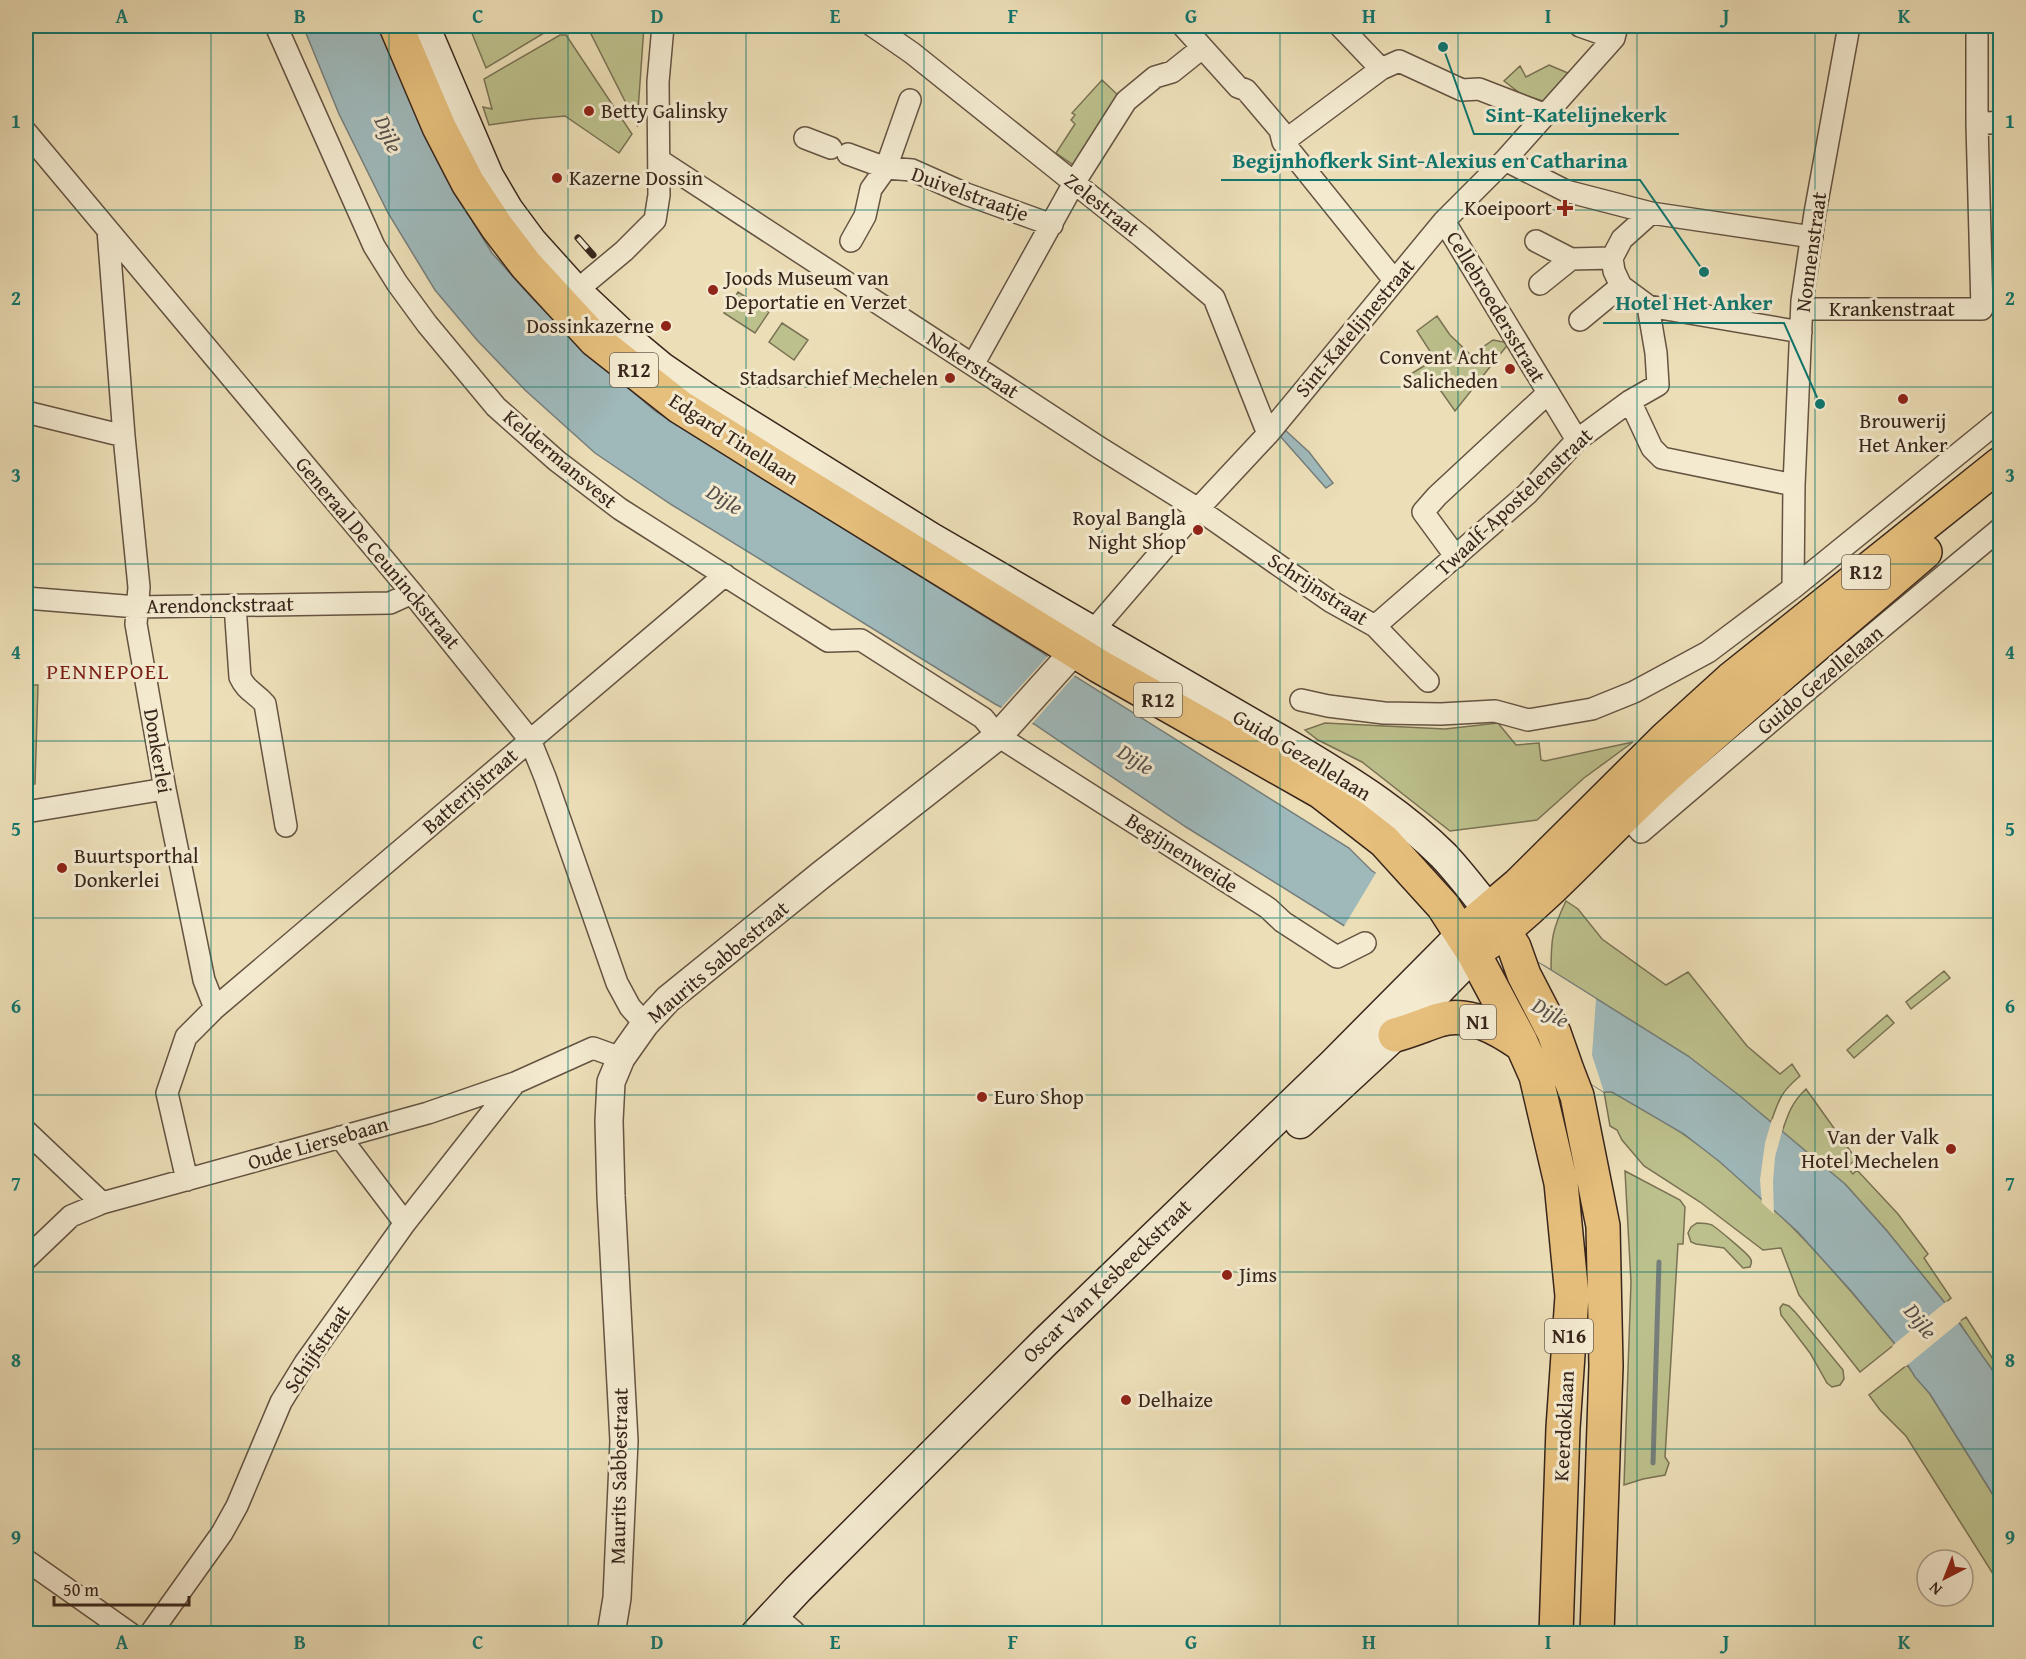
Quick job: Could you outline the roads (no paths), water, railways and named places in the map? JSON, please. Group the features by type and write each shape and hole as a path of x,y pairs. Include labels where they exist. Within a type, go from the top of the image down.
{"main road":[{"name":"Edgard Tinellaan","path":"396,26 439,127 468,183 518,256 573,302"},
{"name":"Edgard Tinellaan","path":"424,26 488,176 508,210 573,302 595,340 680,407 1077,649"},
{"name":"Guido Gezellelaan","path":"1753,704 2001,464"},
{"name":"Guido Gezellelaan","path":"1488,933 1519,884 1565,837 1625,814 1666,738 1753,704 1958,523 2001,489"},
{"name":"Guido Gezellelaan","path":"1077,649 1212,731 1321,792 1384,841 1436,899 1488,933"},
{"name":"Guido Gezellelaan","path":"1077,649 1370,794 1443,856 1488,933"},
{"name":"Oscar Van Kesbeeckstraat","path":"778,1629 1050,1336 1333,1064 1488,933"},
{"name":"N16","path":"1488,933 1521,1043"},
{"name":"Keerdoklaan","path":"1488,933 1524,975 1554,1033 1577,1096 1603,1226 1606,1366 1597,1634"},
{"name":"Oscar Van Kesbeeckstraat","path":"778,1629 1155,1261 1395,1035 1429,983"},
{"name":"N1","path":"1395,1035 1439,1020 1466,1019 1493,1027 1521,1043"},
{"name":"Keerdoklaan","path":"1521,1043 1536,1077 1561,1183 1572,1296 1563,1428 1556,1634"}],"street":[{"name":"Keldermansvest","path":"276,26 374,246 397,284 496,407 557,461 620,510 828,641 861,640 1005,730"},
{"path":"573,302 655,220 659,195 658,82 663,26"},
{"name":"Zelestraat","path":"873,26 918,58 1157,249 1214,298 1268,434"},
{"path":"1183,26 1238,87 1246,90 1280,130 1283,142 1394,280"},
{"path":"1340,26 1381,69"},
{"path":"1580,26 1615,32"},
{"name":"Nonnenstraat","path":"1793,588 1794,485 1802,309 1812,237 1849,26"},
{"path":"1977,26 1977,124 2001,122"},
{"name":"Sint-Katelijnestraat","path":"1077,649 1198,509 1268,434 1444,220 1505,160 1546,115 1615,32"},
{"path":"973,365 1074,183 1126,101 1155,77 1172,72 1202,48"},
{"path":"1283,142 1381,69 1399,61 1462,90 1479,89 1546,115"},
{"name":"Duivelstraatje","path":"851,241 865,216 871,189 886,168 910,100"},
{"name":"Krankenstraat","path":"1802,309 1982,309 1977,124"},
{"name":"Generaal De Ceuninckstraat","path":"26,132 412,592 530,740 617,983 630,1006 645,1024"},
{"name":"Duivelstraatje","path":"805,138 886,168 912,170 966,194 1052,225"},
{"name":"Nokerstraat","path":"659,160 1100,448 1198,509"},
{"path":"1505,160 1566,190 1651,213 1812,237"},
{"path":"1651,213 1622,240 1612,258 1614,271 1621,286 1648,306 1801,332"},
{"name":"Cellebroedersstraat","path":"1444,220 1577,440"},
{"name":"Donkerlei","path":"108,230 124,436 139,587 136,624 165,789 204,980 215,1008"},
{"path":"1536,241 1570,258 1612,258"},
{"path":"1540,284 1570,258"},
{"path":"1580,320 1621,286"},
{"name":"Twaalf-Apostelenstraat","path":"1375,626 1527,494 1577,440 1630,401 1658,385 1656,352 1648,306"},
{"path":"1456,557 1423,512 1437,496 1548,393"},
{"path":"1630,401 1652,448 1662,458 1794,485"},
{"path":"26,412 124,436"},
{"path":"1301,700 1384,713 1441,714 1495,711 1528,720 1592,709 1634,692 1708,652 1793,588 2001,420"},
{"name":"Schrijnstraat","path":"1198,509 1330,601 1375,626 1428,681"},
{"name":"Guido Gezellelaan","path":"1625,814 1753,704 1928,588 2001,529"},
{"name":"Batterijstraat","path":"215,1008 725,575"},
{"name":"Arendonckstraat","path":"26,598 137,607 390,603 412,592"},
{"path":"235,604 240,677 245,688 266,704 286,826"},
{"name":"Maurits Sabbestraat","path":"611,1634 617,1598 624,1441 609,1121 611,1082 621,1058 645,1024 668,999 1005,730 1077,649"},
{"path":"1708,652 1753,704"},
{"name":"Begijnenweide","path":"1005,730 1269,908 1283,922 1337,957 1365,943"},
{"path":"26,812 165,789"},
{"path":"187,1180 167,1093 186,1037 215,1008"},
{"name":"Oude Liersebaan","path":"26,1259 71,1216 102,1203 428,1113 515,1083 593,1048 621,1058"},
{"name":"Schijfstraat","path":"150,1634 222,1533 237,1506 281,1402 305,1363 405,1223 515,1083"},
{"path":"26,1131 102,1203"},
{"path":"340,1137 405,1223"},
{"path":"26,1560 131,1634"}],"water":[{"name":"Dijle","path":"303,26 381,26 445,176 492,253 532,298 577,343 655,411 1040,651 1076,677 1349,848 1372,871 1546,967 1688,1056 1740,1096 1845,1184 1887,1231 1945,1303 2000,1384 2000,1506 1930,1394 1915,1377 1895,1344 1852,1292 1797,1231 1720,1162 1684,1134 1612,1092 1604,1092 1186,827 1034,724 995,704 672,505 595,453 525,390 477,340 435,290 388,213 339,114"},
{"path":"1285,430 1309,452 1333,483 1326,488 1280,436"}],"waterway":[{"path":"1653,1463 1659,1262"}],"railway":[{"path":"578,238 593,255"}],"place":[{"name":"Sint-Katelijnekerk","path":"1443,47"},
{"name":"Betty Galinsky","path":"589,111"},
{"name":"Kazerne Dossin","path":"557,178"},
{"name":"Koeipoort","path":"1565,208"},
{"name":"Begijnhofkerk Sint-Alexius en Catharina","path":"1704,272"},
{"name":"Joods Museum van Deportatie en Verzet","path":"713,290"},
{"name":"Dossinkazerne","path":"666,326"},
{"name":"Convent Acht Salicheden","path":"1510,369"},
{"name":"Stadsarchief Mechelen","path":"950,378"},
{"name":"Brouwerij Het Anker","path":"1903,399"},
{"name":"Hotel Het Anker","path":"1820,404"},
{"name":"Royal Bangla Night Shop","path":"1198,530"},
{"name":"Buurtsporthal Donkerlei","path":"62,868"},
{"name":"Euro Shop","path":"982,1097"},
{"name":"Van der Valk Hotel Mechelen","path":"1951,1149"},
{"name":"Jims","path":"1227,1275"},
{"name":"Delhaize","path":"1126,1400"}],"district":[{"name":"PENNEPOEL","path":"108,671"}]}
